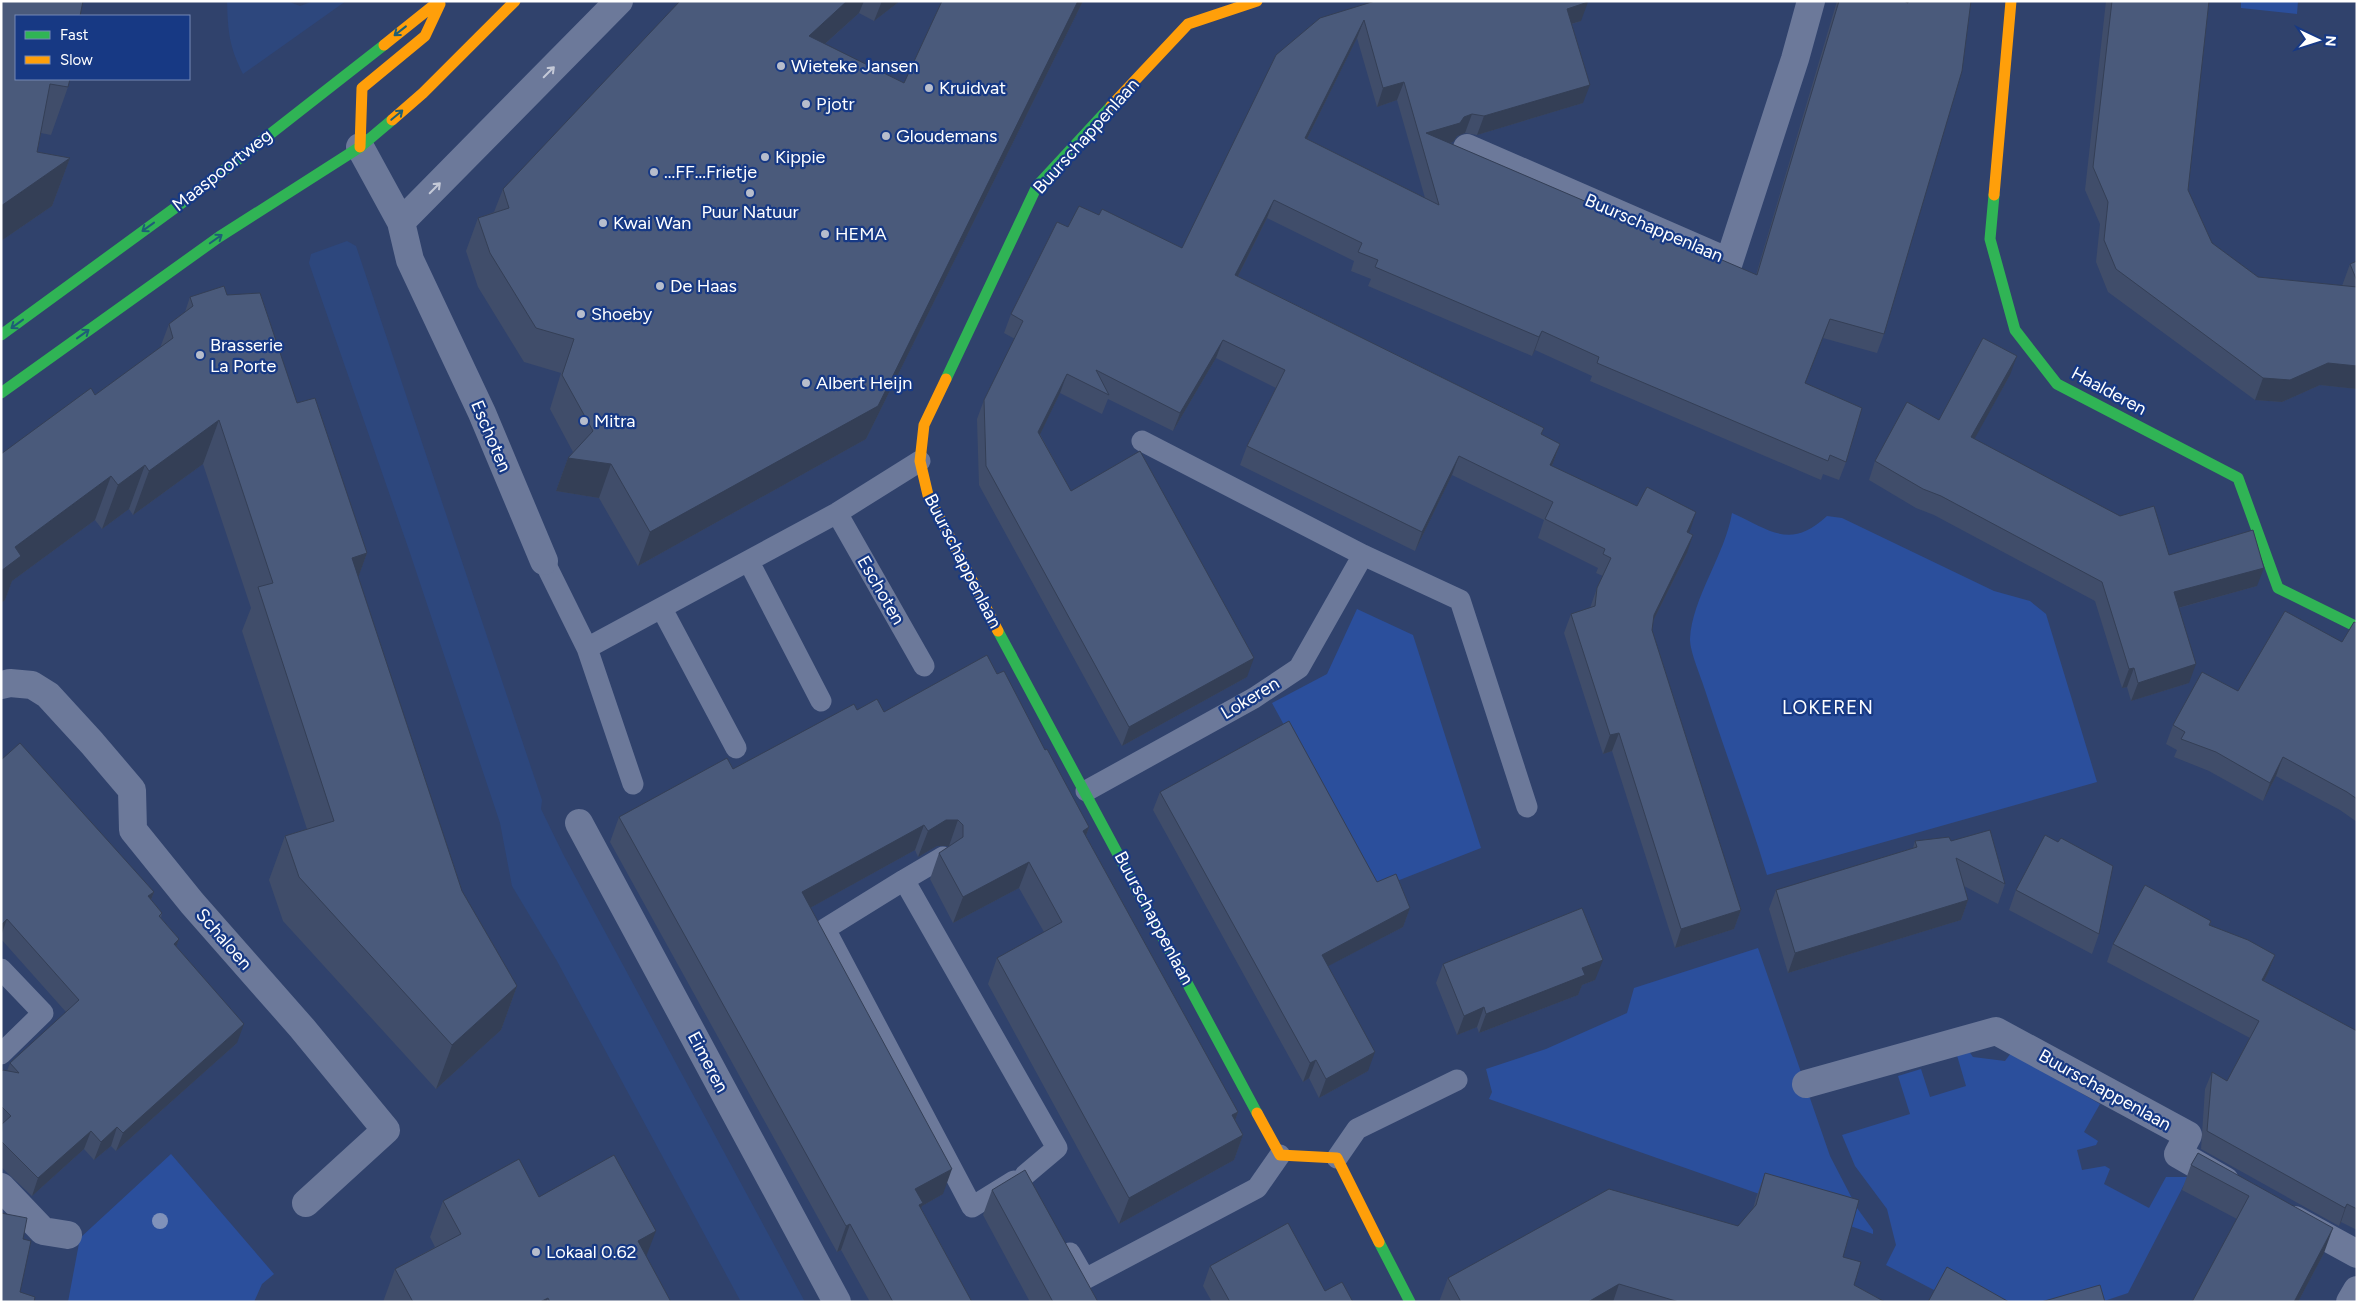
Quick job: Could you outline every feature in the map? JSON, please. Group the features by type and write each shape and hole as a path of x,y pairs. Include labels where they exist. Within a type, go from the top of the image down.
{"street":[{"path":"440,1 425,36 362,88 360,147 401,222 619,1"},
{"name":"Maaspoortweg","path":"1,335 190,196 440,1"},
{"path":"1,393 219,237 360,147 423,93 515,1"},
{"name":"Buurschappenlaan","path":"1257,1 1188,24 1037,186 924,425 920,461 928,494 1008,650 1086,791 1280,1155"},
{"name":"Buurschappenlaan","path":"1467,148 1729,262 1811,1"},
{"name":"Haalderen","path":"2011,1 1990,239 2015,330 2057,384 2238,478 2278,588 2357,627"},
{"name":"Eschoten","path":"401,222 410,260 482,413 544,561"},
{"name":"Schaloen","path":"1,685 10,682 32,686 48,694 92,743 132,790 133,830 192,903 302,1028 386,1130 306,1203"},
{"name":"Eimeren","path":"579,823 837,1302"},
{"name":"Buurschappenlaan","path":"1806,1084 1996,1031 2188,1135 2178,1154 2246,1192"},
{"path":"1280,1155 1337,1158 1410,1302"},
{"path":"1,1187 43,1231 68,1235"},
{"path":"2272,1206 2357,1254"},
{"path":"2350,1302 2357,1290"}],"lane":[{"path":"1142,441 1363,555 1460,600 1527,807"},
{"path":"587,648 837,514 920,461"},
{"name":"Eschoten","path":"837,514 924,666"},
{"name":"Lokeren","path":"1086,791 1254,698 1299,668 1363,555"},
{"name":"Eschoten","path":"544,561 587,648 633,784"},
{"path":"749,562 821,701"},
{"path":"662,608 736,748"},
{"path":"904,880 1057,1148 1030,1183 972,1207 824,929 904,880 943,857"},
{"path":"1,969 43,1013 1,1054"},
{"path":"1337,1158 1356,1129 1457,1080"},
{"path":"1060,1235 1089,1286 1257,1188 1280,1155"}],"shaded area":[{"path":"227,1 287,1 300,6 314,1 346,1 243,74 230,39"},
{"path":"2241,1 2298,1 2297,14 2241,8"},
{"path":"347,241 356,246 542,800 541,809 563,854 805,1302 741,1302 557,961 512,886 500,823 409,550 309,263 311,254"},
{"path":"1732,513 1770,531 1791,535 1814,526 1827,516 1842,518 1994,591 2030,601 2046,614 2097,782 1767,875 1690,644 1696,608 1723,545"},
{"path":"1357,609 1413,635 1481,848 1374,890 1272,703 1327,674"},
{"path":"1758,948 1830,1156 1857,1208 1873,1230 1873,1234 1489,1099 1492,1092 1486,1069 1546,1049 1627,1013 1634,988"},
{"path":"1968,1050 1973,1057 2005,1061 2011,1053 2100,1104 2084,1132 2098,1141 2096,1145 2077,1150 2082,1170 2105,1166 2110,1169 2104,1184 2149,1208 2166,1177 2188,1177 2128,1293 2101,1302 1957,1302 1886,1265 1896,1245 1887,1209 1855,1166 1842,1135 1910,1114 1898,1076 1921,1069 1930,1097 1966,1086 1956,1052"},
{"path":"171,1154 274,1274 262,1284 254,1302 68,1302 80,1238"}],"building":[{"path":"1,1 83,1 80,15 15,15 15,80 70,80 68,87 50,84 37,152 70,158 1,206"},
{"path":"680,1 847,1 809,36 904,83 942,1 1078,1 878,406 650,532 611,464 568,458 593,431 562,375 574,339 536,328 490,253 478,218 509,208 503,189"},
{"path":"1375,1 1587,1 1567,9 1590,85 1484,116 1472,114 1464,117 1460,123 1426,133 1757,275 1839,1 1904,1 1908,3 1908,1 1971,1 1962,71 1884,334 1830,319 1805,383 1862,408 1846,462 1830,455 1828,461 1597,363 1599,357 1542,331 1539,337 1375,267 1378,260 1358,252 1362,243 1274,200 1235,275 1544,428 1541,434 1560,444 1550,465 1637,506 1647,487 1696,512 1687,532 1693,535 1654,615 1652,630 1741,910 1681,929 1619,733 1610,735 1571,614 1595,606 1597,588 1611,558 1603,554 1605,549 1545,519 1553,502 1459,456 1422,532 1247,446 1285,370 1223,340 1180,413 1096,370 1109,395 1067,374 1038,432 1071,491 1140,451 1254,658 1129,727 986,466 984,400 1023,321 1011,314 1057,222 1068,227 1079,206 1099,215 1102,209 1182,248 1276,55 1320,18","holes":["1364,20 1383,88 1404,82 1439,205 1305,138"]},
{"path":"2112,1 2209,1 2188,190 2212,243 2258,277 2357,287 2357,366 2328,363 2290,380 2263,378 2116,269 2104,240 2108,202 2093,167"},
{"path":"2357,261 2357,281 2350,264"},
{"path":"224,286 227,295 260,293 297,403 315,398 367,553 352,558 462,891 517,986 452,1045 299,877 285,836 334,821 258,587 273,583 219,420 149,471 145,465 118,485 111,476 15,547 21,556 1,571 1,454 91,388 95,395 173,338 169,324 193,306 190,297"},
{"path":"1983,338 2017,356 1971,437 2120,516 2154,506 2169,555 2253,530 2264,568 2174,592 2196,664 2138,683 2134,668 2129,669 2102,582 1941,496 1923,489 1875,461 1907,402 1939,420"},
{"path":"2285,611 2342,642 2354,622 2357,623 2357,799 2283,757 2270,783 2216,752 2181,739 2185,732 2173,725 2202,672 2238,691"},
{"path":"987,655 997,674 1004,671 1045,750 1047,749 1089,827 1083,831 1238,1112 1232,1115 1243,1135 1129,1198 997,958 1062,922 1029,862 963,897 939,853 963,837 963,825 958,820 946,820 928,831 924,825 802,892 952,1169 915,1189 923,1203 919,1205 972,1302 893,1302 850,1224 846,1226 619,817 727,758 733,769 854,704 857,710 877,699 884,712"},
{"path":"1289,721 1377,882 1396,874 1410,908 1322,955 1375,1052 1326,1079 1316,1060 1310,1063 1160,792"},
{"path":"20,743 154,892 148,896 162,913 159,916 179,939 174,944 244,1024 123,1133 117,1127 101,1142 91,1131 38,1178 1,1141 2,1124 11,1116 1,1106 1,1072 3,1070 19,1073 10,1063 79,1000 7,919 1,925 1,760"},
{"path":"1990,830 2005,884 1956,858 1968,900 1795,953 1776,890 1917,847 1915,841 1949,837 1951,841"},
{"path":"2045,835 2058,842 2061,838 2113,866 2099,934 2016,890"},
{"path":"2145,885 2211,921 2209,925 2248,940 2275,955 2262,980 2357,1031 2357,1209 2347,1204 2345,1208 2207,1131 2212,1072 2227,1081 2259,1021 2113,944"},
{"path":"1582,908 1603,960 1582,968 1585,975 1486,1014 1484,1007 1464,1016 1443,964"},
{"path":"2198,1153 2333,1228 2294,1302 2192,1302 2249,1196 2191,1165"},
{"name":"Lokaal 0.62","path":"614,1155 656,1231 638,1241 671,1302 550,1302 548,1298 540,1302 413,1302 395,1269 461,1234 443,1201 519,1159 539,1197"},
{"path":"1025,1170 1098,1302 1053,1302 992,1190"},
{"path":"1765,1173 1859,1200 1843,1257 1861,1262 1854,1285 1885,1302 1679,1302 1619,1284 1588,1302 1461,1302 1448,1278 1609,1189 1738,1226 1756,1205"},
{"path":"1,1213 27,1218 23,1239 31,1241 20,1292 35,1297 34,1302 1,1302"},
{"path":"1288,1223 1325,1291 1342,1282 1353,1302 1230,1302 1210,1266"},
{"path":"1947,1267 2009,1302 1928,1302"},
{"path":"2100,1285 2105,1302 2041,1302"}],"traffic: fast":[{"path":"1,335 190,197 384,45"},
{"path":"946,379 1037,186 1111,106"},
{"path":"1,393 219,237 360,147 392,120"},
{"path":"1994,195 1990,239 2015,330 2057,384 2238,478 2278,588 2357,627"},
{"path":"998,631 1257,1113"},
{"path":"1379,1242 1410,1302"}],"traffic: slow":[{"path":"384,45 439,1"},
{"path":"392,120 423,93 515,1"},
{"path":"1111,106 1188,24 1257,1"},
{"path":"1994,195 2011,1"},
{"path":"360,147 362,88 425,36 440,4"},
{"path":"946,379 924,425 920,461 928,495 998,631"},
{"path":"1257,1113 1280,1155 1337,1158 1379,1242"}],"place":[{"name":"Wieteke Jansen","path":"781,66"},
{"name":"Kruidvat","path":"929,88"},
{"name":"Pjotr","path":"806,104"},
{"name":"Gloudemans","path":"886,136"},
{"name":"Kippie","path":"765,157"},
{"name":"...FF...Frietje","path":"654,172"},
{"name":"Puur Natuur","path":"750,193"},
{"name":"Kwai Wan","path":"603,223"},
{"name":"HEMA","path":"825,234"},
{"name":"De Haas","path":"660,286"},
{"name":"Shoeby","path":"581,314"},
{"name":"Brasserie La Porte","path":"200,355"},
{"name":"Albert Heijn","path":"806,383"},
{"name":"Mitra","path":"584,421"},
{"name":"Lokaal 0.62","path":"536,1252"}],"district":[{"name":"LOKEREN","path":"1828,707"}]}
